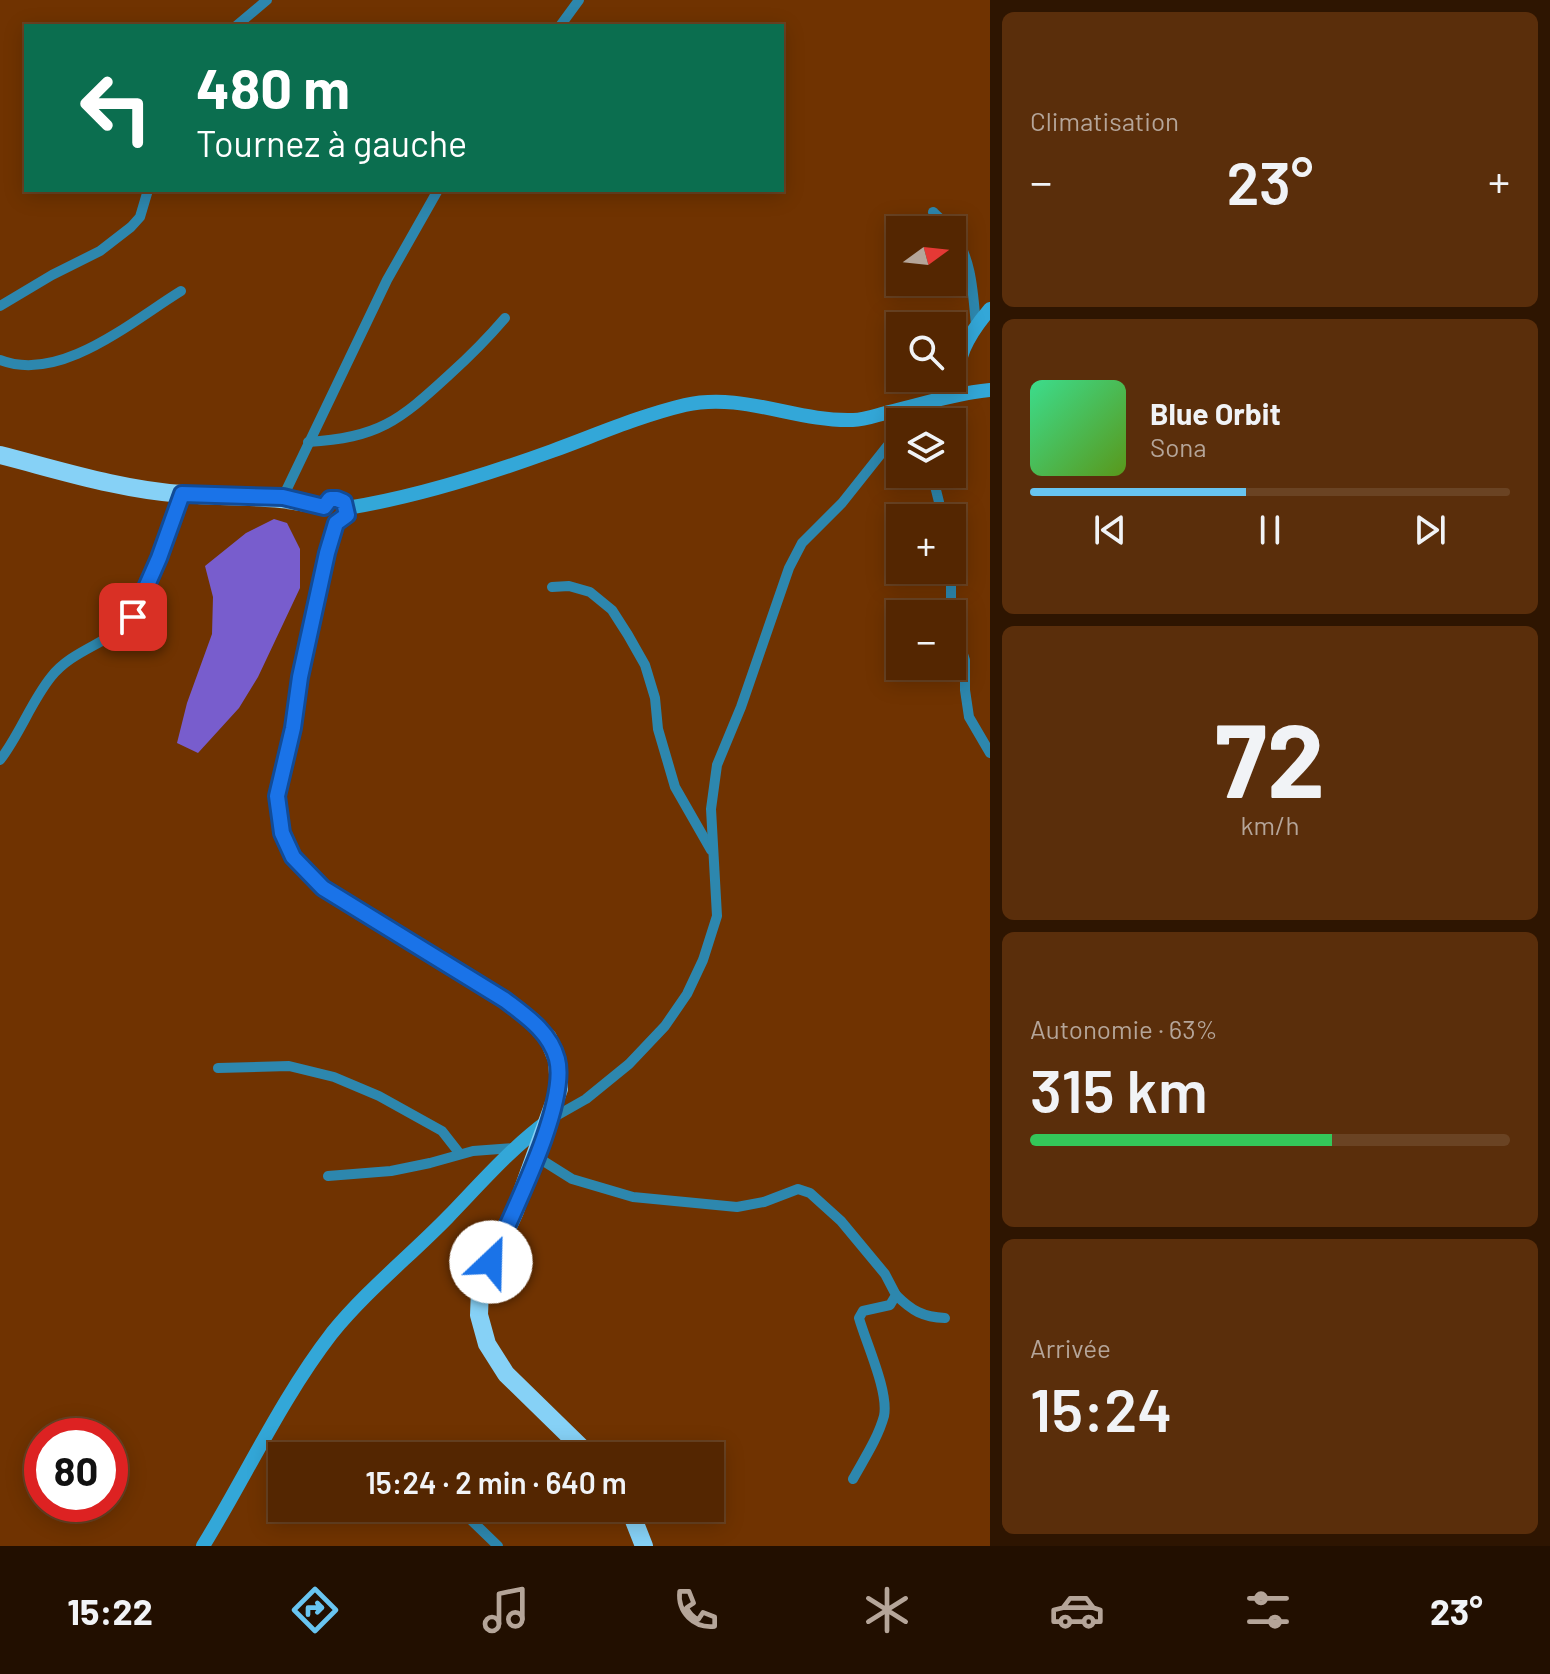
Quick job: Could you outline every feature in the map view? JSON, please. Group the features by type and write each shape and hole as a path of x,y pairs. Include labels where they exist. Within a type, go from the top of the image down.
{"highway":[{"path":"0,455 136,488 182,494 283,497 324,507 324,517 329,522 342,516"},
{"path":"342,516 300,677 293,728 277,796 282,833 293,857 323,888 505,1000 548,1038 557,1060 559,1089 537,1157 480,1289 479,1315 487,1344 506,1374 576,1442"},
{"path":"635,1522 644,1546"}],"main road":[{"path":"955,395 956,368 976,326 990,309"},
{"path":"930,408 955,395 990,390"},
{"path":"342,516 515,464 658,412 713,400 844,420 886,417"},
{"path":"203,1546 275,1421 331,1334 358,1303 404,1261 514,1148 549,1120"}],"street":[{"path":"238,24 267,0"},
{"path":"561,24 579,0"},
{"path":"0,306 100,251 140,217 147,192"},
{"path":"283,497 387,280 437,192"},
{"path":"933,212 937,216"},
{"path":"966,255 976,326"},
{"path":"0,360 20,367 56,362 112,334 181,291"},
{"path":"308,442 352,437 403,416 474,354 505,318"},
{"path":"549,1120 586,1099 629,1064 665,1026 687,994 715,926 717,903 711,809 717,765 741,707 795,554 842,503 886,448"},
{"path":"0,760 14,743 29,711 54,673 78,653 124,628 133,617 182,494"},
{"path":"552,587 569,586 590,592 612,610 628,635 645,665 655,698 658,729 675,787 713,853"},
{"path":"965,680 969,717 990,753"},
{"path":"218,1068 289,1066 334,1077 379,1096 442,1131 460,1154"},
{"path":"328,1176 391,1171 460,1154 514,1148"},
{"path":"537,1157 572,1179 633,1197 737,1207 764,1202 798,1189 810,1193 841,1221 885,1274 896,1295 925,1317 945,1318"},
{"path":"853,1479 884,1416 885,1403 859,1318 863,1311 890,1305 896,1295"},
{"path":"473,1522 498,1546"}],"shaded area":[{"path":"274,519 287,523 300,549 300,588 258,677 239,708 198,753 177,743 187,703 212,634 213,597 205,566 246,533"}],"route":[{"path":"133,617 182,494 283,497 324,507 330,499 344,502 347,515 343,521 336,523 327,553 300,677 293,728 277,796 278,816 293,857 323,888 505,1000 548,1038 557,1060 559,1089 537,1157 491,1262"}]}
